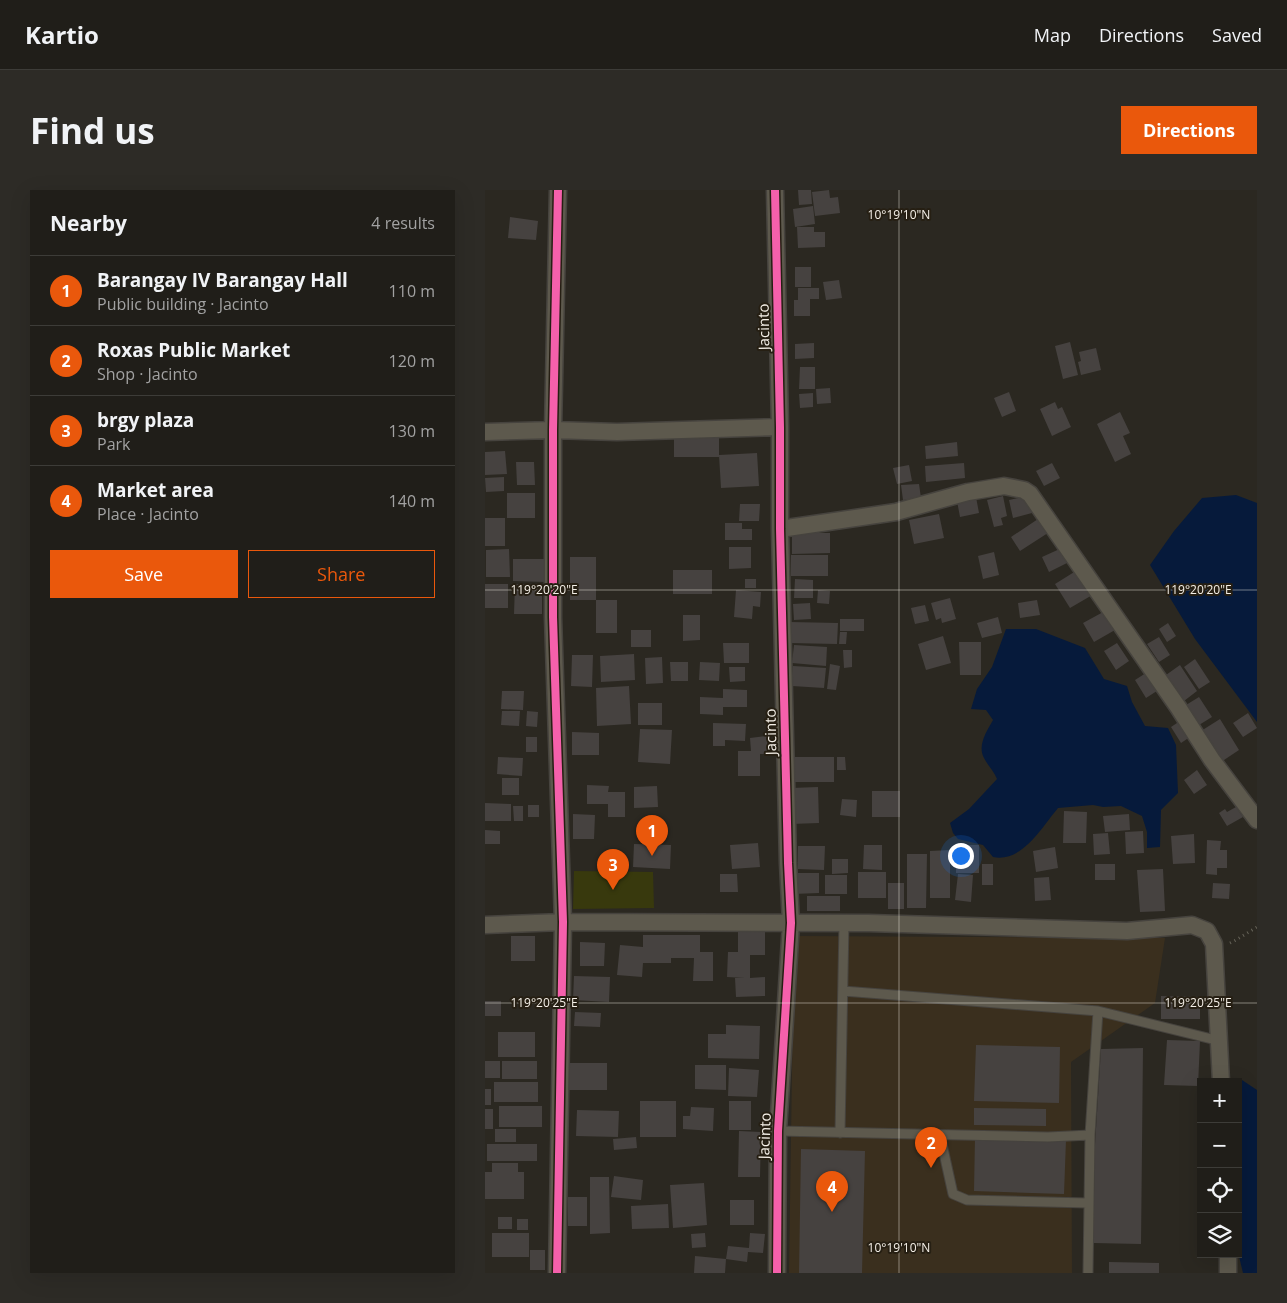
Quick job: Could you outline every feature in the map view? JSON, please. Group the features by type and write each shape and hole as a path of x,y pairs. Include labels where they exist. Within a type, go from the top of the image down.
{"street":[{"path":"557,1273 563,922 553,617 553,430 558,190"},
{"name":"Jacinto","path":"775,190 781,427 780,529 791,923 778,1132 777,1273"},
{"path":"485,432 553,430 617,432 781,427"},
{"path":"780,529 896,512 968,492 1004,486 1024,490 1030,494 1041,509 1213,760 1257,820"},
{"path":"485,925 563,922 869,923 1127,930 1192,925 1207,931 1214,944 1221,1078"},
{"path":"1228,1258 1228,1273"}],"lane":[{"path":"841,1133 844,923"},
{"path":"843,991 1098,1011 1220,1041"},
{"path":"1087,1273 1090,1135 1098,1011"},
{"path":"778,1132 1090,1135"},
{"path":"941,1135 953,1194 967,1200 1088,1202"}],"path":[{"path":"1214,944 1226,944 1257,927"}],"shaded area":[{"path":"574,871 653,872 654,908 573,909"},
{"path":"794,936 1165,938 1155,1003 1071,1062 1072,1273 789,1273"}],"water":[{"path":"1236,495 1257,503 1257,722 1195,639 1150,565 1174,531 1202,498"},
{"path":"1006,629 1036,629 1085,648 1104,679 1127,686 1132,702 1145,726 1168,728 1176,745 1178,793 1161,810 1160,847 1147,848 1147,832 1142,816 1121,806 1103,807 1093,805 1058,808 1030,842 1013,855 1003,857 993,857 983,845 958,839 953,833 950,823 969,809 997,779 982,753 982,743 993,720 986,710 971,709 977,689 992,667"},
{"path":"1242,1080 1257,1090 1257,1273 1243,1273 1239,1258 1242,1258"}],"building":[{"path":"798,190 811,190 812,204 799,205"},
{"path":"829,190 830,198 838,197 840,213 815,216 812,192"},
{"path":"813,206 815,224 795,227 793,209"},
{"path":"510,217 538,221 536,240 508,238"},
{"path":"797,227 814,227 814,232 825,232 825,247 798,248"},
{"path":"795,267 811,267 811,287 795,287"},
{"path":"839,280 842,298 826,300 823,282"},
{"path":"798,288 819,288 819,299 810,299 810,316 794,316 794,300 798,300"},
{"path":"1070,342 1078,375 1063,379 1055,346"},
{"path":"814,343 814,358 795,359 795,344"},
{"path":"1096,348 1101,370 1081,375 1078,362 1081,361 1079,352"},
{"path":"800,367 815,367 815,389 799,389"},
{"path":"830,388 831,403 817,404 816,389"},
{"path":"1009,392 1016,411 1002,417 994,398"},
{"path":"813,393 813,407 800,408 799,394"},
{"path":"1055,402 1058,409 1062,407 1071,427 1052,436 1040,409"},
{"path":"1120,412 1130,433 1123,436 1131,454 1115,462 1097,424"},
{"path":"674,433 719,434 719,457 674,457"},
{"path":"957,442 958,456 926,459 925,446"},
{"path":"505,451 507,474 485,475 485,452"},
{"path":"757,453 759,486 721,488 719,455"},
{"path":"516,462 534,462 535,485 517,485"},
{"path":"964,463 965,478 926,482 925,466"},
{"path":"1052,463 1060,478 1044,486 1036,471"},
{"path":"909,465 912,481 897,484 893,468"},
{"path":"504,477 504,491 486,492 485,478"},
{"path":"919,484 921,498 903,500 901,485"},
{"path":"507,493 535,493 535,518 507,518"},
{"path":"1003,496 1007,516 1001,518 1003,525 994,527 987,500"},
{"path":"1028,496 1032,513 1013,518 1009,500"},
{"path":"976,497 979,513 960,517 957,501"},
{"path":"740,504 760,504 759,521 739,521"},
{"path":"939,514 944,538 914,544 909,520"},
{"path":"1041,517 1051,531 1020,551 1011,537"},
{"path":"485,518 505,518 505,546 485,546"},
{"path":"725,523 742,523 742,529 752,529 752,540 725,540"},
{"path":"792,533 830,533 830,553 792,554"},
{"path":"729,547 751,547 751,568 729,569"},
{"path":"1064,547 1071,561 1049,572 1042,557"},
{"path":"509,549 510,577 486,577 486,550"},
{"path":"994,552 999,575 983,579 978,556"},
{"path":"791,555 828,555 828,576 791,576"},
{"path":"570,557 596,557 596,600 570,600"},
{"path":"513,559 546,559 546,582 513,581"},
{"path":"1079,569 1094,594 1070,608 1055,584"},
{"path":"673,570 712,570 712,594 673,594"},
{"path":"745,579 756,579 756,588 745,588"},
{"path":"795,579 813,580 813,598 794,598"},
{"path":"485,584 508,584 508,608 485,608"},
{"path":"515,584 542,584 542,614 514,614"},
{"path":"736,590 761,592 760,607 753,606 752,619 734,617"},
{"path":"818,590 830,591 829,604 817,603"},
{"path":"950,598 956,619 942,623 941,618 936,620 931,603"},
{"path":"596,600 617,600 617,633 596,633"},
{"path":"1037,600 1040,615 1020,618 1018,603"},
{"path":"810,603 811,619 794,620 793,604"},
{"path":"925,605 929,621 915,624 911,608"},
{"path":"1105,611 1115,630 1094,642 1083,623"},
{"path":"683,615 700,615 700,640 683,641"},
{"path":"998,617 1002,633 982,638 977,623"},
{"path":"840,619 864,619 864,631 840,631"},
{"path":"790,622 838,623 837,644 789,643"},
{"path":"1168,623 1176,636 1167,642 1159,629"},
{"path":"631,630 651,630 651,647 631,647"},
{"path":"840,632 847,632 846,644 839,644"},
{"path":"943,636 951,663 926,670 918,644"},
{"path":"1159,637 1170,655 1159,662 1147,644"},
{"path":"959,642 981,642 981,675 960,675"},
{"path":"723,643 749,643 749,663 724,663"},
{"path":"1117,643 1129,661 1116,670 1104,651"},
{"path":"794,645 827,647 826,666 792,663"},
{"path":"843,650 852,650 852,667 844,668"},
{"path":"634,654 635,680 601,682 600,656"},
{"path":"572,655 593,655 592,687 571,686"},
{"path":"662,657 663,683 646,684 645,658"},
{"path":"1195,659 1210,682 1199,689 1184,667"},
{"path":"670,662 688,662 688,681 671,681"},
{"path":"700,662 720,663 719,681 699,680"},
{"path":"830,664 840,666 836,690 827,689"},
{"path":"1180,665 1197,691 1184,701 1166,675"},
{"path":"793,666 826,668 824,688 792,686"},
{"path":"729,667 745,667 745,681 730,682"},
{"path":"1149,671 1160,689 1146,698 1135,680"},
{"path":"629,686 631,724 597,726 596,688"},
{"path":"723,689 747,690 747,707 723,707 723,715 700,714 700,697 723,698"},
{"path":"502,691 524,691 523,710 501,709"},
{"path":"1199,697 1212,717 1199,725 1186,705"},
{"path":"638,703 662,703 662,725 638,725"},
{"path":"502,711 520,711 519,726 501,725"},
{"path":"527,711 538,712 537,727 526,726"},
{"path":"1248,713 1257,728 1243,737 1233,723"},
{"path":"1183,719 1193,735 1181,743 1171,727"},
{"path":"1220,719 1239,750 1221,762 1201,731"},
{"path":"713,723 746,724 745,741 725,740 725,746 713,746"},
{"path":"640,729 672,730 670,764 638,762"},
{"path":"572,732 599,733 599,755 572,755"},
{"path":"767,736 768,754 760,754 760,776 738,776 738,751 751,751 750,738"},
{"path":"526,737 537,737 537,752 526,752"},
{"path":"498,757 523,758 522,776 497,774"},
{"path":"793,757 834,757 834,782 793,782"},
{"path":"837,757 845,757 846,770 837,770"},
{"path":"1197,770 1207,785 1194,794 1184,780"},
{"path":"502,778 519,778 519,795 502,795"},
{"path":"587,785 609,786 608,792 625,792 625,817 608,817 608,804 587,804"},
{"path":"657,786 658,807 634,808 634,787"},
{"path":"818,787 819,823 791,824 791,788"},
{"path":"872,791 900,791 900,817 872,817"},
{"path":"842,799 857,800 856,817 840,815"},
{"path":"485,803 511,804 511,821 485,821"},
{"path":"528,805 539,805 539,817 528,817"},
{"path":"513,806 523,806 523,821 514,821"},
{"path":"1236,807 1243,817 1227,826 1219,813 1225,809 1227,812"},
{"path":"1064,811 1087,812 1086,843 1063,843"},
{"path":"573,814 595,815 594,839 573,839"},
{"path":"1129,814 1130,830 1105,832 1103,816"},
{"path":"485,830 500,831 500,844 485,844"},
{"path":"1143,831 1144,853 1126,854 1125,832"},
{"path":"1108,833 1110,854 1094,855 1093,834"},
{"path":"1194,834 1195,863 1173,864 1171,836"},
{"path":"1207,840 1221,841 1220,850 1227,850 1227,868 1217,868 1217,875 1206,874"},
{"path":"758,843 760,867 732,869 730,845"},
{"path":"634,844 671,845 670,869 633,867"},
{"path":"864,845 882,845 882,870 863,869"},
{"path":"956,845 979,845 979,873 956,873"},
{"path":"798,846 825,846 824,870 798,869"},
{"path":"1055,847 1058,868 1036,872 1033,851"},
{"path":"950,850 950,898 930,898 930,851"},
{"path":"907,854 927,854 926,908 907,908"},
{"path":"832,859 848,859 848,873 832,874"},
{"path":"982,864 993,864 993,885 982,885"},
{"path":"1095,864 1115,864 1115,880 1095,880"},
{"path":"1163,869 1165,911 1140,912 1137,870"},
{"path":"858,872 886,872 886,898 858,898"},
{"path":"793,873 819,873 819,893 793,894"},
{"path":"720,874 737,874 738,892 720,892"},
{"path":"958,874 973,875 971,902 955,900"},
{"path":"825,875 847,875 847,894 825,894"},
{"path":"1049,877 1051,900 1035,901 1034,878"},
{"path":"888,883 904,883 904,909 888,909"},
{"path":"1213,883 1230,884 1229,899 1212,898"},
{"path":"807,896 840,896 840,911 807,911"},
{"path":"738,930 765,930 765,955 750,955 750,978 765,977 765,996 736,997 735,978 745,978 727,977 728,952 738,952"},
{"path":"643,935 700,935 700,952 713,952 713,981 693,981 694,958 671,958 671,963 643,963 642,977 617,975 620,945 643,947"},
{"path":"511,936 535,936 535,961 511,961"},
{"path":"580,942 605,943 604,966 580,966"},
{"path":"574,976 610,977 609,1002 573,1000"},
{"path":"1161,996 1200,997 1200,1019 1161,1019"},
{"path":"485,1001 501,1001 501,1016 485,1016"},
{"path":"575,1012 601,1013 600,1027 574,1026"},
{"path":"726,1025 760,1026 759,1059 708,1058 708,1034 726,1034"},
{"path":"498,1032 535,1032 535,1057 498,1057"},
{"path":"1167,1040 1200,1041 1197,1086 1164,1085"},
{"path":"976,1045 1060,1047 1059,1103 974,1101"},
{"path":"1143,1048 1141,1244 1093,1243 1095,1145 1101,1049"},
{"path":"485,1061 500,1061 500,1078 485,1078"},
{"path":"502,1061 537,1061 537,1079 502,1079"},
{"path":"565,1063 607,1063 607,1090 565,1090"},
{"path":"695,1065 726,1065 726,1090 695,1089"},
{"path":"729,1068 759,1070 757,1097 728,1096"},
{"path":"494,1082 538,1082 538,1102 494,1102"},
{"path":"485,1089 491,1089 491,1105 485,1105"},
{"path":"640,1101 676,1101 676,1137 640,1137"},
{"path":"729,1101 751,1101 751,1130 729,1130"},
{"path":"499,1106 542,1106 542,1127 499,1127"},
{"path":"691,1107 714,1108 713,1131 683,1129 683,1116 690,1116"},
{"path":"974,1108 1046,1109 1046,1126 974,1125"},
{"path":"485,1109 493,1109 493,1129 485,1129"},
{"path":"577,1110 619,1111 618,1137 576,1136"},
{"path":"495,1129 516,1129 516,1142 495,1142"},
{"path":"739,1131 761,1132 760,1177 738,1177"},
{"path":"636,1137 637,1148 614,1150 613,1139"},
{"path":"975,1137 1066,1140 1064,1194 974,1191"},
{"path":"487,1144 537,1144 537,1161 487,1161"},
{"path":"801,1149 865,1151 862,1273 799,1273"},
{"path":"492,1163 518,1163 518,1172 524,1172 524,1199 485,1199 485,1172 492,1172"},
{"path":"614,1176 643,1180 641,1200 611,1197"},
{"path":"590,1177 609,1177 610,1233 590,1234"},
{"path":"704,1183 707,1225 673,1228 670,1185"},
{"path":"568,1197 587,1197 587,1226 568,1226"},
{"path":"730,1200 754,1200 754,1225 730,1225"},
{"path":"668,1204 669,1228 632,1229 631,1206"},
{"path":"498,1217 512,1217 512,1229 498,1229"},
{"path":"517,1219 528,1219 528,1230 517,1230"},
{"path":"492,1233 529,1233 529,1257 492,1257"},
{"path":"705,1233 706,1247 692,1248 691,1234"},
{"path":"750,1233 765,1234 763,1253 748,1252 747,1262 726,1259 728,1246 749,1248"},
{"path":"530,1250 545,1250 545,1270 530,1270"},
{"path":"695,1256 726,1259 725,1273 694,1273"},
{"path":"1109,1262 1159,1263 1159,1273 1109,1273"}],"cycle path":[{"path":"557,1273 563,922 553,617 553,430 558,190"},
{"path":"775,190 780,427 780,529 791,923 778,1131 777,1273"}],"place":[{"name":"Barangay IV Barangay Hall","path":"652,856"},
{"name":"brgy plaza","path":"613,890"},
{"name":"Roxas Public Market","path":"931,1168"},
{"name":"Market area","path":"832,1212"}]}
